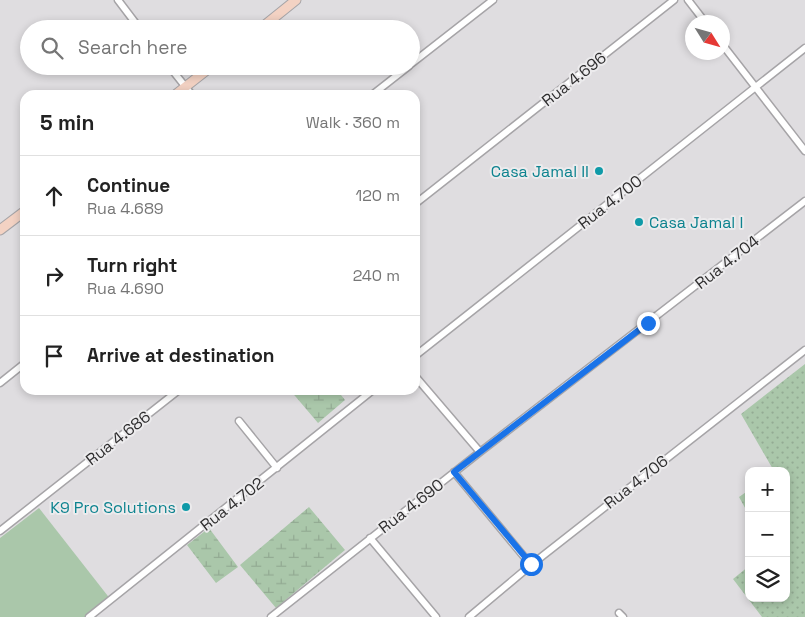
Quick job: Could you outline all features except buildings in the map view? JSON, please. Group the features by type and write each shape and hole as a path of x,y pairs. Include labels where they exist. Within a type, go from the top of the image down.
{"main road":[{"path":"271,20 296,0"},
{"path":"181,90 200,75"},
{"path":"0,230 20,215"}],"street":[{"path":"118,0 133,20"},
{"path":"420,57 493,0"},
{"name":"Rua 4.696","path":"420,200 674,0"},
{"path":"688,0 700,15"},
{"name":"Rua 4.700","path":"420,352 805,48"},
{"path":"730,54 805,151"},
{"path":"176,75 188,90"},
{"path":"378,90 397,75"},
{"name":"Rua 4.704","path":"648,323 805,201"},
{"name":"Rua 4.690","path":"271,617 454,472 648,323"},
{"name":"Rua 4.706","path":"469,617 531,564 805,350"},
{"path":"0,383 20,368"},
{"path":"420,382 480,452"},
{"name":"Rua 4.686","path":"0,531 174,395"},
{"name":"Rua 4.702","path":"89,617 278,468 367,395"},
{"path":"239,421 278,468"},
{"path":"454,472 531,564"},
{"path":"370,538 436,617"}],"green space":[{"path":"805,364 805,617 762,617 751,602 790,602 790,467 772,467 741,414"},
{"path":"294,395 341,395 345,400 318,423"},
{"path":"745,493 745,508 739,497"},
{"path":"309,507 345,550 276,608 240,565"},
{"path":"39,508 111,600 88,617 0,617 0,538"},
{"path":"209,528 238,567 216,583 187,545"},
{"path":"745,569 745,595 733,579"}],"place":[{"name":"Casa Jamal II","path":"599,171"},
{"name":"Casa Jamal I","path":"639,222"},
{"name":"K9 Pro Solutions","path":"186,507"}],"route":[{"path":"531,564 454,472 648,323"}]}
